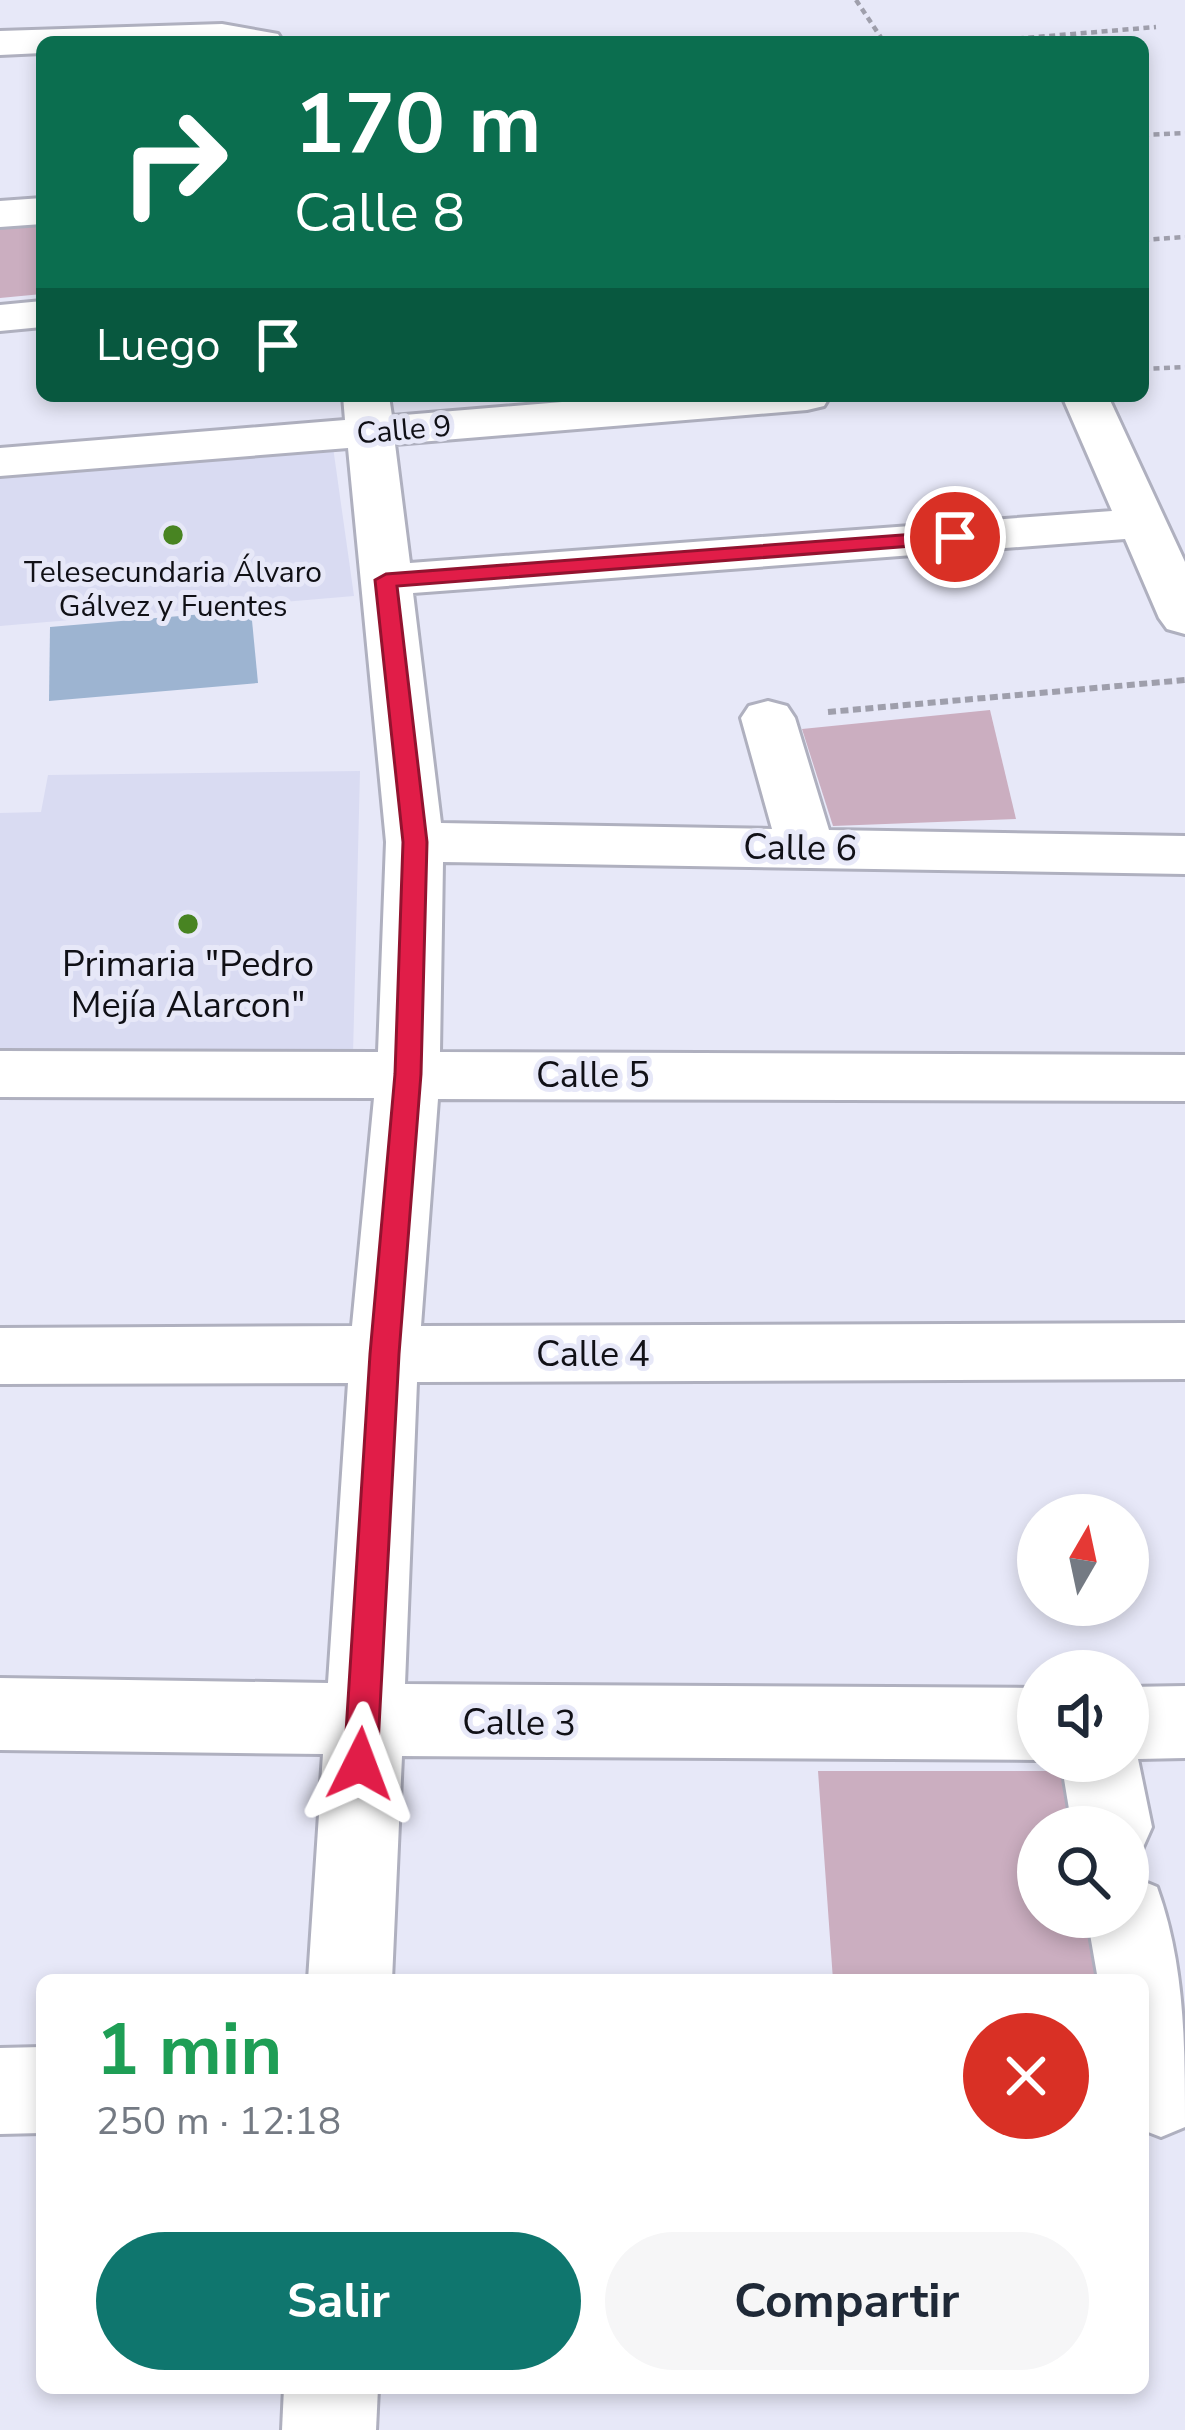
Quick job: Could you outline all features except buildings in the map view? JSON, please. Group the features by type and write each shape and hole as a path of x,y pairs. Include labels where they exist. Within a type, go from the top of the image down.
{"street":[{"path":"19,0 5,43 36,42"},
{"path":"90,36 225,17 255,36"},
{"path":"0,214 36,211"},
{"path":"0,318 36,315"},
{"name":"Calle 9","path":"0,462 367,414 660,402"},
{"path":"1087,402 1185,618"},
{"path":"350,1974 385,1354 408,1074 415,842 367,414"},
{"path":"386,580 1145,523"},
{"path":"768,718 806,848"},
{"name":"Calle 6","path":"415,842 1185,855"},
{"name":"Calle 5","path":"0,1074 1185,1078"},
{"name":"Calle 4","path":"0,1356 1185,1351"},
{"name":"Calle 3","path":"0,1714 1017,1724"},
{"path":"1149,1723 1185,1722"},
{"path":"1132,1938 1139,1974"},
{"path":"1149,2026 1163,2094"},
{"path":"0,2090 36,2090"},
{"path":"329,2430 331,2394"}],"path":[{"path":"856,0 880,36"},
{"path":"1048,36 1156,27"},
{"path":"1149,135 1185,133"},
{"path":"1149,240 1185,237"},
{"path":"1149,369 1185,367"},
{"path":"768,718 1185,680"}],"shaded area":[{"path":"36,217 36,295 0,298 0,220"},
{"name":"Telesecundaria Álvaro Gálvez y Fuentes","path":"333,447 354,596 0,626 0,474"},
{"path":"990,710 1016,819 833,826 802,729"},
{"name":"Primaria \"Pedro Mejía Alarcon\"","path":"360,771 353,1055 0,1057 0,813 41,812 48,775"},
{"path":"818,1771 1017,1771 1017,1782 1086,1782 1089,1806 1017,1806 1017,1938 1108,1938 1114,1974 833,1974"}],"place":[{"name":"Telesecundaria Álvaro Gálvez y Fuentes","path":"173,535"},
{"name":"Primaria \"Pedro Mejía Alarcon\"","path":"188,924"}],"route":[{"path":"360,1764 408,1074 415,842 386,580 955,537"}]}
